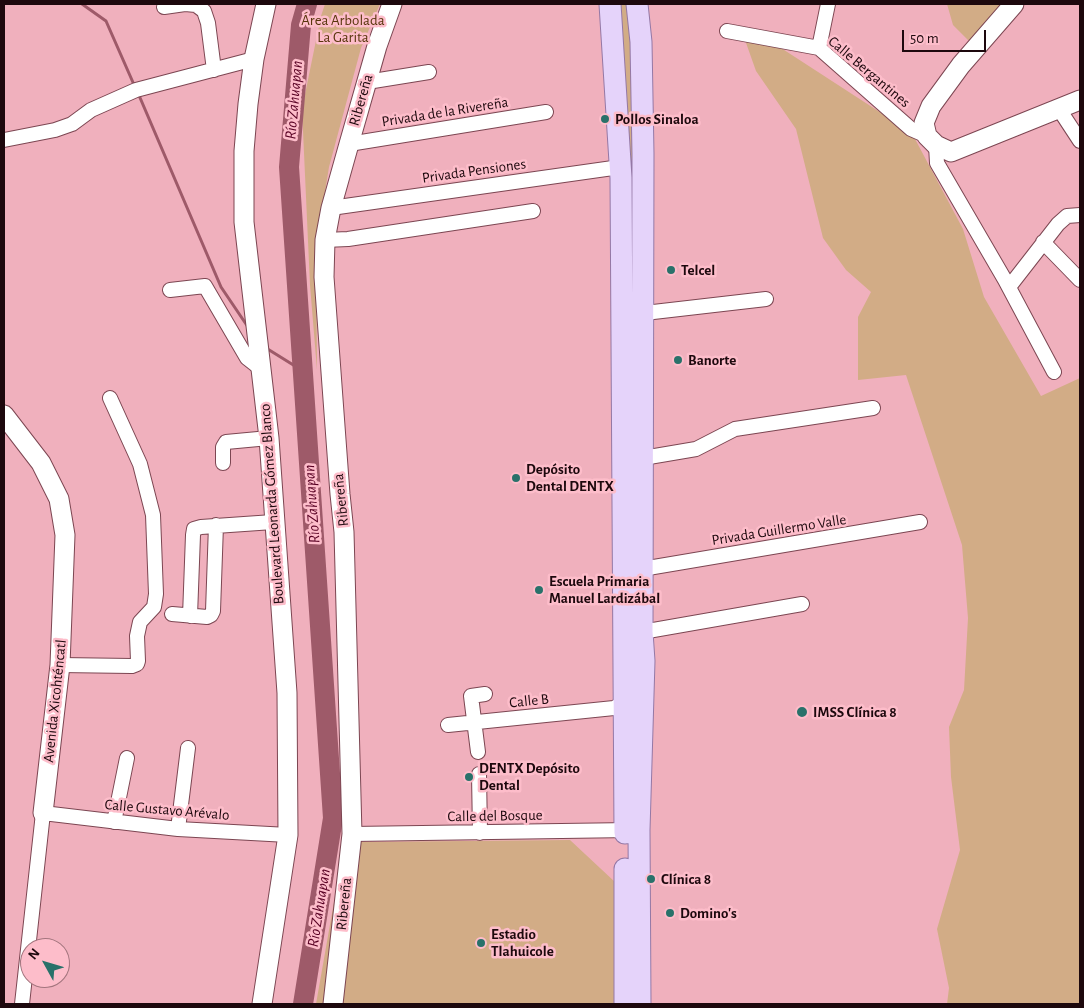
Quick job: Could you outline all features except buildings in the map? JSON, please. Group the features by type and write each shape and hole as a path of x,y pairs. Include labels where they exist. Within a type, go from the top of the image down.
{"main road":[{"path":"610,4 620,167 643,458 642,632 644,661 630,706"},
{"path":"637,4 642,61 633,314 630,706 632,830 640,1004"},
{"path":"624,1004 632,830"}],"street":[{"path":"164,8 185,4 196,5 204,11 208,23 214,70"},
{"name":"Boulevard Leonarda Gómez Blanco","path":"262,1004 288,835 287,693 273,522 269,438 244,222 244,151 254,59 266,4"},
{"name":"Ribereña","path":"333,1004 352,834 344,532 324,277 325,240 331,208 349,144 392,4"},
{"path":"819,48 828,4"},
{"path":"1014,4 961,65 931,106 924,123 937,163 1009,288 1054,372"},
{"name":"Calle Bergantines","path":"728,31 819,48 911,129 931,141"},
{"path":"4,140 55,130 72,124 92,110 136,90 254,59"},
{"path":"367,82 429,72"},
{"path":"931,141 951,152 1080,100"},
{"path":"1059,109 1080,141"},
{"name":"Privada de la Rivereña","path":"349,144 546,112"},
{"name":"Privada Pensiones","path":"331,208 620,167"},
{"path":"325,240 348,239 533,211"},
{"path":"1009,288 1058,224 1067,216 1080,215"},
{"path":"1043,242 1080,280"},
{"path":"170,290 206,286 247,358 261,369"},
{"path":"633,314 766,299"},
{"path":"60,665 132,666 137,664 137,636 140,622 154,606 156,594 153,514 140,464 110,398"},
{"path":"643,458 696,449 735,429 873,408"},
{"name":"Avenida Xicohténcatl","path":"4,415 41,463 59,499 65,535 60,665 22,1004"},
{"path":"224,463 224,447 226,442 269,438"},
{"path":"190,616 194,529 216,525 273,522"},
{"name":"Privada Guillermo Valle","path":"642,569 920,522"},
{"path":"172,614 211,616 213,611 216,525"},
{"path":"642,632 802,604"},
{"path":"478,752 471,696 486,694"},
{"name":"Calle B","path":"448,725 630,706"},
{"path":"178,829 188,748"},
{"path":"114,822 127,758"},
{"path":"479,774 480,832"},
{"name":"Calle Gustavo Arévalo","path":"43,813 178,829 288,835"},
{"name":"Calle del Bosque","path":"352,834 632,830"}],"green space":[{"name":"Área Arbolada La Garita","path":"325,4 380,4 361,48 329,167 316,248 317,370 310,285 302,109"},
{"path":"614,4 628,4 634,35 639,295 626,295"},
{"path":"947,4 1010,4 975,41 968,40 953,25"},
{"path":"745,40 778,46 892,120 915,139 963,229 984,297 1041,396 1080,378 1080,1004 947,1004 949,988 937,929 960,850 951,777 949,727 964,690 968,618 962,545 906,375 858,380 858,317 871,292 846,270 823,238 796,129 756,71"},
{"name":"Estadio Tlahuicole","path":"570,840 615,882 615,1004 340,1004 357,842"},
{"path":"344,845 328,1004 316,1004"}],"waterway":[{"path":"82,4 106,21 135,87"},
{"name":"Río Zahuapan","path":"303,1004 333,818 289,167 301,25 307,4"},
{"path":"138,93 221,287 248,327"},
{"path":"266,348 303,371"}],"place":[{"name":"Pollos Sinaloa","path":"605,119"},
{"name":"Telcel","path":"671,270"},
{"name":"Banorte","path":"678,360"},
{"name":"Depósito Dental DENTX","path":"516,478"},
{"name":"Escuela Primaria Manuel Lardizábal","path":"539,590"},
{"name":"IMSS Clínica 8","path":"802,712"},
{"name":"DENTX Depósito Dental","path":"469,777"},
{"name":"Clínica 8","path":"651,879"},
{"name":"Domino's","path":"670,913"},
{"name":"Estadio Tlahuicole","path":"481,943"}]}
